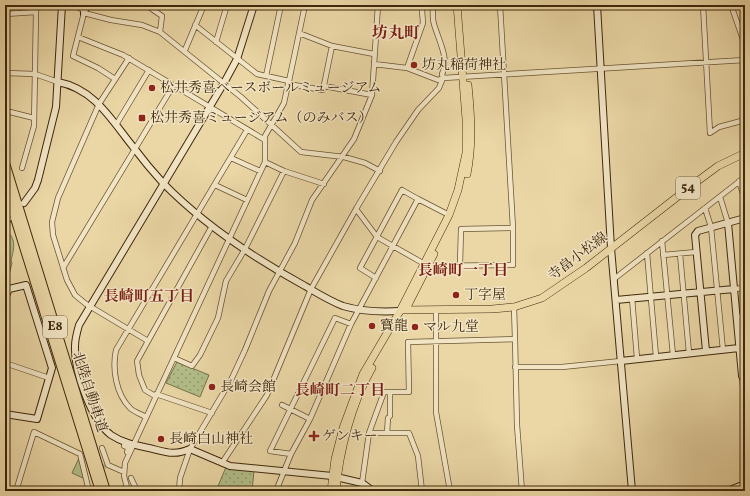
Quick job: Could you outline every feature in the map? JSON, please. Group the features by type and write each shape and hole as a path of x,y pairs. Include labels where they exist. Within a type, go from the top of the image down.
{"highway":[{"name":"北陸自動車道","path":"5,163 106,491"},
{"name":"北陸自動車道","path":"5,186 89,454 99,491"}],"main road":[{"path":"330,491 335,477 343,428 352,399 363,374 403,310 453,217 468,173 471,152 471,116 457,5"},
{"path":"426,265 449,215 458,190 466,153 465,77 461,5"},
{"name":"寺畠小松線","path":"403,310 514,307 542,298 560,288 718,166 745,153"},
{"path":"335,477 336,491"}],"street":[{"path":"22,168 34,126 34,74 37,5"},
{"path":"24,202 35,188 42,169 56,107 62,5"},
{"path":"74,5 111,20 142,24 160,32 185,50 241,97 301,152 344,157 365,163 380,171"},
{"path":"146,5 162,16 160,32"},
{"path":"185,50 204,5"},
{"path":"216,42 226,5"},
{"path":"254,5 237,59 224,83 79,325 76,338 76,362 88,402 97,420 112,436 125,443 179,454 190,449 222,463 240,468 335,477 362,483 370,490"},
{"path":"266,76 281,5"},
{"path":"195,25 257,74 288,81 305,5"},
{"path":"179,491 180,478 190,449 231,380 269,291 295,243 312,200 344,157 354,139 372,95 378,5"},
{"path":"222,463 267,395 311,289 356,209 396,142 418,110 439,88 443,78 442,74 444,69 442,46 434,23 432,5"},
{"path":"356,209 377,237 426,265 513,265 513,228 500,5"},
{"path":"597,5 611,248 632,491"},
{"path":"703,5 710,133 719,127 745,120"},
{"path":"731,5 745,45"},
{"path":"85,10 72,56 98,68 114,80"},
{"path":"407,68 423,23 422,10"},
{"path":"5,14 36,12"},
{"path":"299,33 332,46 374,54"},
{"path":"78,37 95,42 129,58 173,86 265,140"},
{"path":"128,491 124,472 125,463 265,162 265,136 284,103 288,84 323,90 332,46"},
{"path":"129,58 99,104 54,210 52,222 53,235 75,295 90,306 148,341"},
{"path":"374,64 407,68 438,80 443,78 505,73 745,60"},
{"path":"116,125 149,70"},
{"path":"5,73 34,74 79,89 99,104 134,150 164,183 196,214 245,250 280,272 343,306 403,310"},
{"path":"64,268 173,86"},
{"path":"324,86 372,95"},
{"path":"5,104 6,111 34,118"},
{"path":"146,417 131,409 123,400 113,363 116,350 196,214 248,130"},
{"path":"231,158 260,171"},
{"path":"265,162 284,171 324,184"},
{"path":"174,358 192,366 200,355 218,318 226,281 245,250 284,171"},
{"path":"614,280 745,177"},
{"path":"739,181 745,200"},
{"path":"215,185 247,200"},
{"path":"376,278 360,268 402,190 449,215"},
{"path":"720,197 728,223 745,408"},
{"path":"276,491 291,454 310,419 351,324 418,199"},
{"path":"705,208 711,227 723,350"},
{"path":"706,351 694,235 698,231 745,218"},
{"path":"212,226 137,361 145,390 212,413"},
{"path":"460,265 461,228 513,228"},
{"path":"662,241 673,355"},
{"path":"663,255 696,252"},
{"path":"647,253 656,356"},
{"path":"680,254 689,353"},
{"path":"5,298 9,289 26,285 52,368 37,419 5,414"},
{"path":"616,300 745,288"},
{"path":"632,298 637,358"},
{"path":"514,307 517,425 522,491"},
{"path":"436,310 436,412 450,491"},
{"path":"737,317 745,316"},
{"path":"291,454 270,451 335,318 351,324"},
{"path":"362,483 369,433 384,392 409,392 408,342 515,339"},
{"path":"515,367 562,367 740,348"},
{"path":"5,363 49,378"},
{"path":"387,433 388,418 390,416 390,392"},
{"path":"282,405 310,419"},
{"path":"16,491 34,432 80,454 86,472 89,491"},
{"path":"369,433 409,433 418,456 422,491"},
{"path":"118,470 129,448 124,446 125,443"},
{"path":"102,448 108,465 124,472"},
{"path":"131,478 137,491"},
{"path":"727,491 745,484"}],"green space":[{"path":"5,230 9,233 14,244 11,260 12,263 5,291"},
{"path":"177,362 209,375 200,397 166,383"},
{"path":"80,456 85,479 72,473"},
{"path":"226,467 254,471 252,491 216,491"}],"tunnel":[{"path":"89,471 108,465"}],"place":[{"name":"坊丸稲荷神社","path":"414,65"},
{"name":"松井秀喜ベースボールミュージアム","path":"152,88"},
{"name":"松井秀喜ミュージアム（のみバス）","path":"142,118"},
{"name":"丁字屋","path":"456,295"},
{"name":"寳龍","path":"372,326"},
{"name":"マル九堂","path":"415,327"},
{"name":"長崎会館","path":"212,387"},
{"name":"ゲンキー","path":"314,436"},
{"name":"長崎白山神社","path":"161,439"}],"district":[{"name":"坊丸町","path":"396,34"},
{"name":"長崎町一丁目","path":"463,271"},
{"name":"長崎町五丁目","path":"149,297"},
{"name":"長崎町二丁目","path":"340,391"}]}
